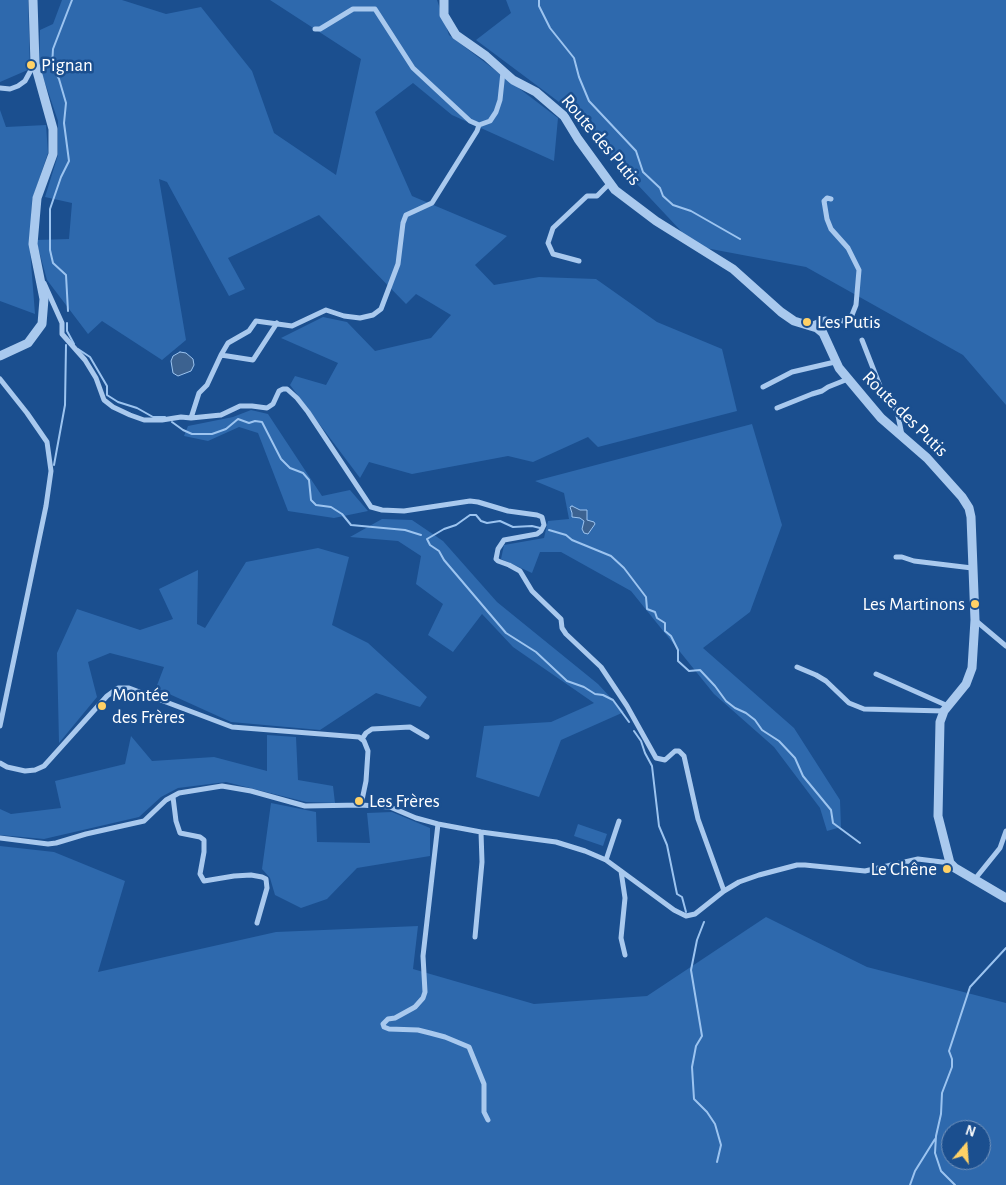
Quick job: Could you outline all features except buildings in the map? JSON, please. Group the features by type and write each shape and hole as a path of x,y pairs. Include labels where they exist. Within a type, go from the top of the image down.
{"street":[{"path":"0,356 28,343 42,324 44,299 33,244 37,198 52,154 53,129 36,68 33,0"},
{"name":"Route des Putis","path":"444,0 444,14 456,35 513,80 536,92 564,116 578,140 615,190 656,221 733,268 781,312 794,320 817,328 823,333 835,362 848,379 881,418 902,435 956,488 969,508 971,517 975,620 972,668 966,684 946,708 939,730 938,816 950,863"},
{"path":"315,29 320,29 353,9 374,9 413,68 470,121 479,125 490,121 496,112 500,100 503,72"},
{"path":"0,88 10,89 18,86 25,81 31,70 36,68"},
{"path":"191,418 199,393 210,380 228,343 249,332 256,321 292,326 326,310 344,316 360,318 381,309 398,264 403,223 406,215 432,203 479,125"},
{"path":"578,261 553,254 548,243 552,228 587,196 597,196 610,183"},
{"path":"810,325 824,319 838,322 845,320 852,315 856,305 858,270 848,248 831,229 827,219 824,201 827,198 832,199"},
{"path":"39,274 62,322 62,334 92,372 104,400 122,411 144,420 221,415 240,406 270,407 279,391 288,389 308,412 371,507 382,510 404,511 470,501 508,512 542,517 544,520 542,531 537,534 504,540 498,549 496,559 520,571 532,590 561,619 562,628 566,634 601,666 627,706 656,758 665,760 675,751 679,751 684,756 700,826 724,891"},
{"path":"221,355 253,360 277,323"},
{"path":"862,340 880,386 897,411 902,435"},
{"path":"763,387 792,372 835,362"},
{"path":"0,379 27,412 47,442 51,471 46,506 0,726"},
{"path":"777,408 848,379"},
{"path":"896,557 972,568"},
{"path":"975,620 1006,646"},
{"path":"798,667 816,674 849,703 864,709 946,708"},
{"path":"876,674 946,708"},
{"path":"0,763 7,767 24,771 35,770 44,766 107,696 114,690 124,687 232,727 359,737 368,751 366,781 361,805"},
{"path":"362,739 372,729 410,727 428,737"},
{"path":"0,838 48,844 56,843 94,832 144,822 166,800 178,793 222,786 251,791 305,806 361,805 390,807 416,818 438,824 556,842 606,860 674,910 686,916 695,914 724,891 739,882 759,875 805,865 864,871 912,859 950,863 955,868 1006,898"},
{"path":"173,797 180,833 200,837 204,840 200,874 204,880 251,875 262,876 266,880 267,888 257,923"},
{"path":"606,860 619,821"},
{"path":"438,824 423,956 425,992 423,998 415,1007 395,1018 388,1019 383,1024 384,1028 418,1030 438,1035 469,1047 484,1084 484,1112 488,1120"},
{"path":"975,879 1000,848 1006,831"},
{"path":"475,937 482,862 481,832"},
{"path":"621,870 624,898 621,938 625,955"}],"shaded area":[{"path":"0,0 28,0 30,69 0,82"},
{"path":"62,0 122,0 166,14 201,7 252,71 274,133 336,175 361,59 270,0 437,0 449,35 558,118 554,161 452,115 413,83 375,112 412,196 507,236 475,265 494,285 539,277 596,279 657,322 722,349 737,411 598,447 588,437 533,462 508,456 412,474 369,462 360,478 290,385 295,376 326,385 338,363 281,338 323,317 347,322 375,351 431,338 451,315 416,294 406,304 319,215 228,258 245,289 229,296 167,182 159,179 186,340 162,360 102,321 88,334 47,280 36,240 69,239 72,203 45,197 58,155 58,121 39,65 40,30 53,24"},
{"path":"506,0 1006,0 1006,405 963,355 806,267 695,246 563,105 476,40 511,13"},
{"path":"0,110 6,127 46,125 48,153 32,200 30,250 35,314 0,301"},
{"path":"180,352 186,353 193,359 194,365 191,371 178,376 173,373 171,361 173,356"},
{"path":"251,410 268,414 322,496 350,490 368,511 334,518 288,511 258,433 239,427 208,441 184,436 188,426 233,417"},
{"path":"752,424 782,525 750,612 703,648 794,728 840,800 841,827 827,831 820,808 774,747 714,694 631,591 561,552 540,552 532,573 501,559 504,545 544,538 548,521 569,519 564,493 535,481"},
{"path":"572,506 580,510 587,510 587,520 594,522 595,524 588,534 584,533 582,529 584,521 580,518 572,517 570,507"},
{"path":"382,519 412,520 443,541 497,602 598,684 624,712 561,740 539,797 476,777 484,726 551,722 594,703 513,647 482,614 453,652 428,635 443,604 416,584 421,556 398,541 350,537"},
{"path":"318,548 349,557 332,625 368,643 427,697 420,707 376,693 320,730 231,722 156,688 164,667 110,653 88,662 97,697 59,743 57,653 77,609 140,630 173,619 159,589 198,570 197,624 205,628 246,562"},
{"path":"267,735 296,737 298,780 333,786 335,803 306,802 226,782 178,788 161,797 139,817 44,839 0,835 0,809 11,814 61,808 55,781 125,764 131,736 152,761 214,757 267,771"},
{"path":"271,803 316,812 317,842 370,843 367,813 392,812 430,828 430,856 357,868 327,899 301,908 275,895 270,878 262,869"},
{"path":"578,824 607,834 603,846 574,836"},
{"path":"0,846 54,852 125,881 98,972 276,932 418,926 413,969 534,1004 647,996 766,917 867,967 1006,1003 1006,1185 0,1185"}],"waterway":[{"path":"68,311 66,275 53,263 50,250 50,209 61,177 69,161 64,123 66,103 59,79 52,66 53,49 72,0"},
{"path":"539,0 539,6 550,28 574,58 579,77 589,101 636,151 643,172 660,188 663,196 673,205 691,211 740,239"},
{"path":"67,323 67,331 74,344"},
{"path":"54,465 65,405 66,345"},
{"path":"78,349 90,357 107,386 107,395 118,402 137,408 153,417 165,417"},
{"path":"172,422 192,434 212,434 226,429 238,419 249,423 255,421 262,422 281,459 290,468 303,473 309,480 311,500 316,505 331,507 342,514 351,525 405,530 421,535"},
{"path":"540,528 532,526 513,527 500,521 487,523 481,521 476,515 470,515 456,525 444,529 427,539 430,545 439,551 444,560 506,633 536,652 567,681 613,700 629,722"},
{"path":"549,530 566,535 572,540 611,556 624,568 646,597 647,609 655,612 657,618 665,623 665,631 671,636 678,650 678,661 689,671 700,670 726,701 746,713 755,720 762,730 779,741 795,758 803,776 831,810 833,823 860,843"},
{"path":"634,731 641,741 652,766 659,826 667,845 677,894 682,897 686,912"},
{"path":"704,922 697,940 691,970 702,1036 696,1046 692,1067 694,1099 707,1112 715,1124 721,1145 717,1162"},
{"path":"955,1185 941,1171 935,1153 942,1093 952,1067 949,1051 970,987 1006,948"},
{"path":"910,1185 915,1171 935,1139"}],"place":[{"name":"Pignan","path":"31,65"},
{"name":"Les Putis","path":"807,322"},
{"name":"Les Martinons","path":"975,604"},
{"name":"Montée des Frères","path":"102,706"},
{"name":"Les Frères","path":"359,801"},
{"name":"Le Chêne","path":"947,869"}]}
